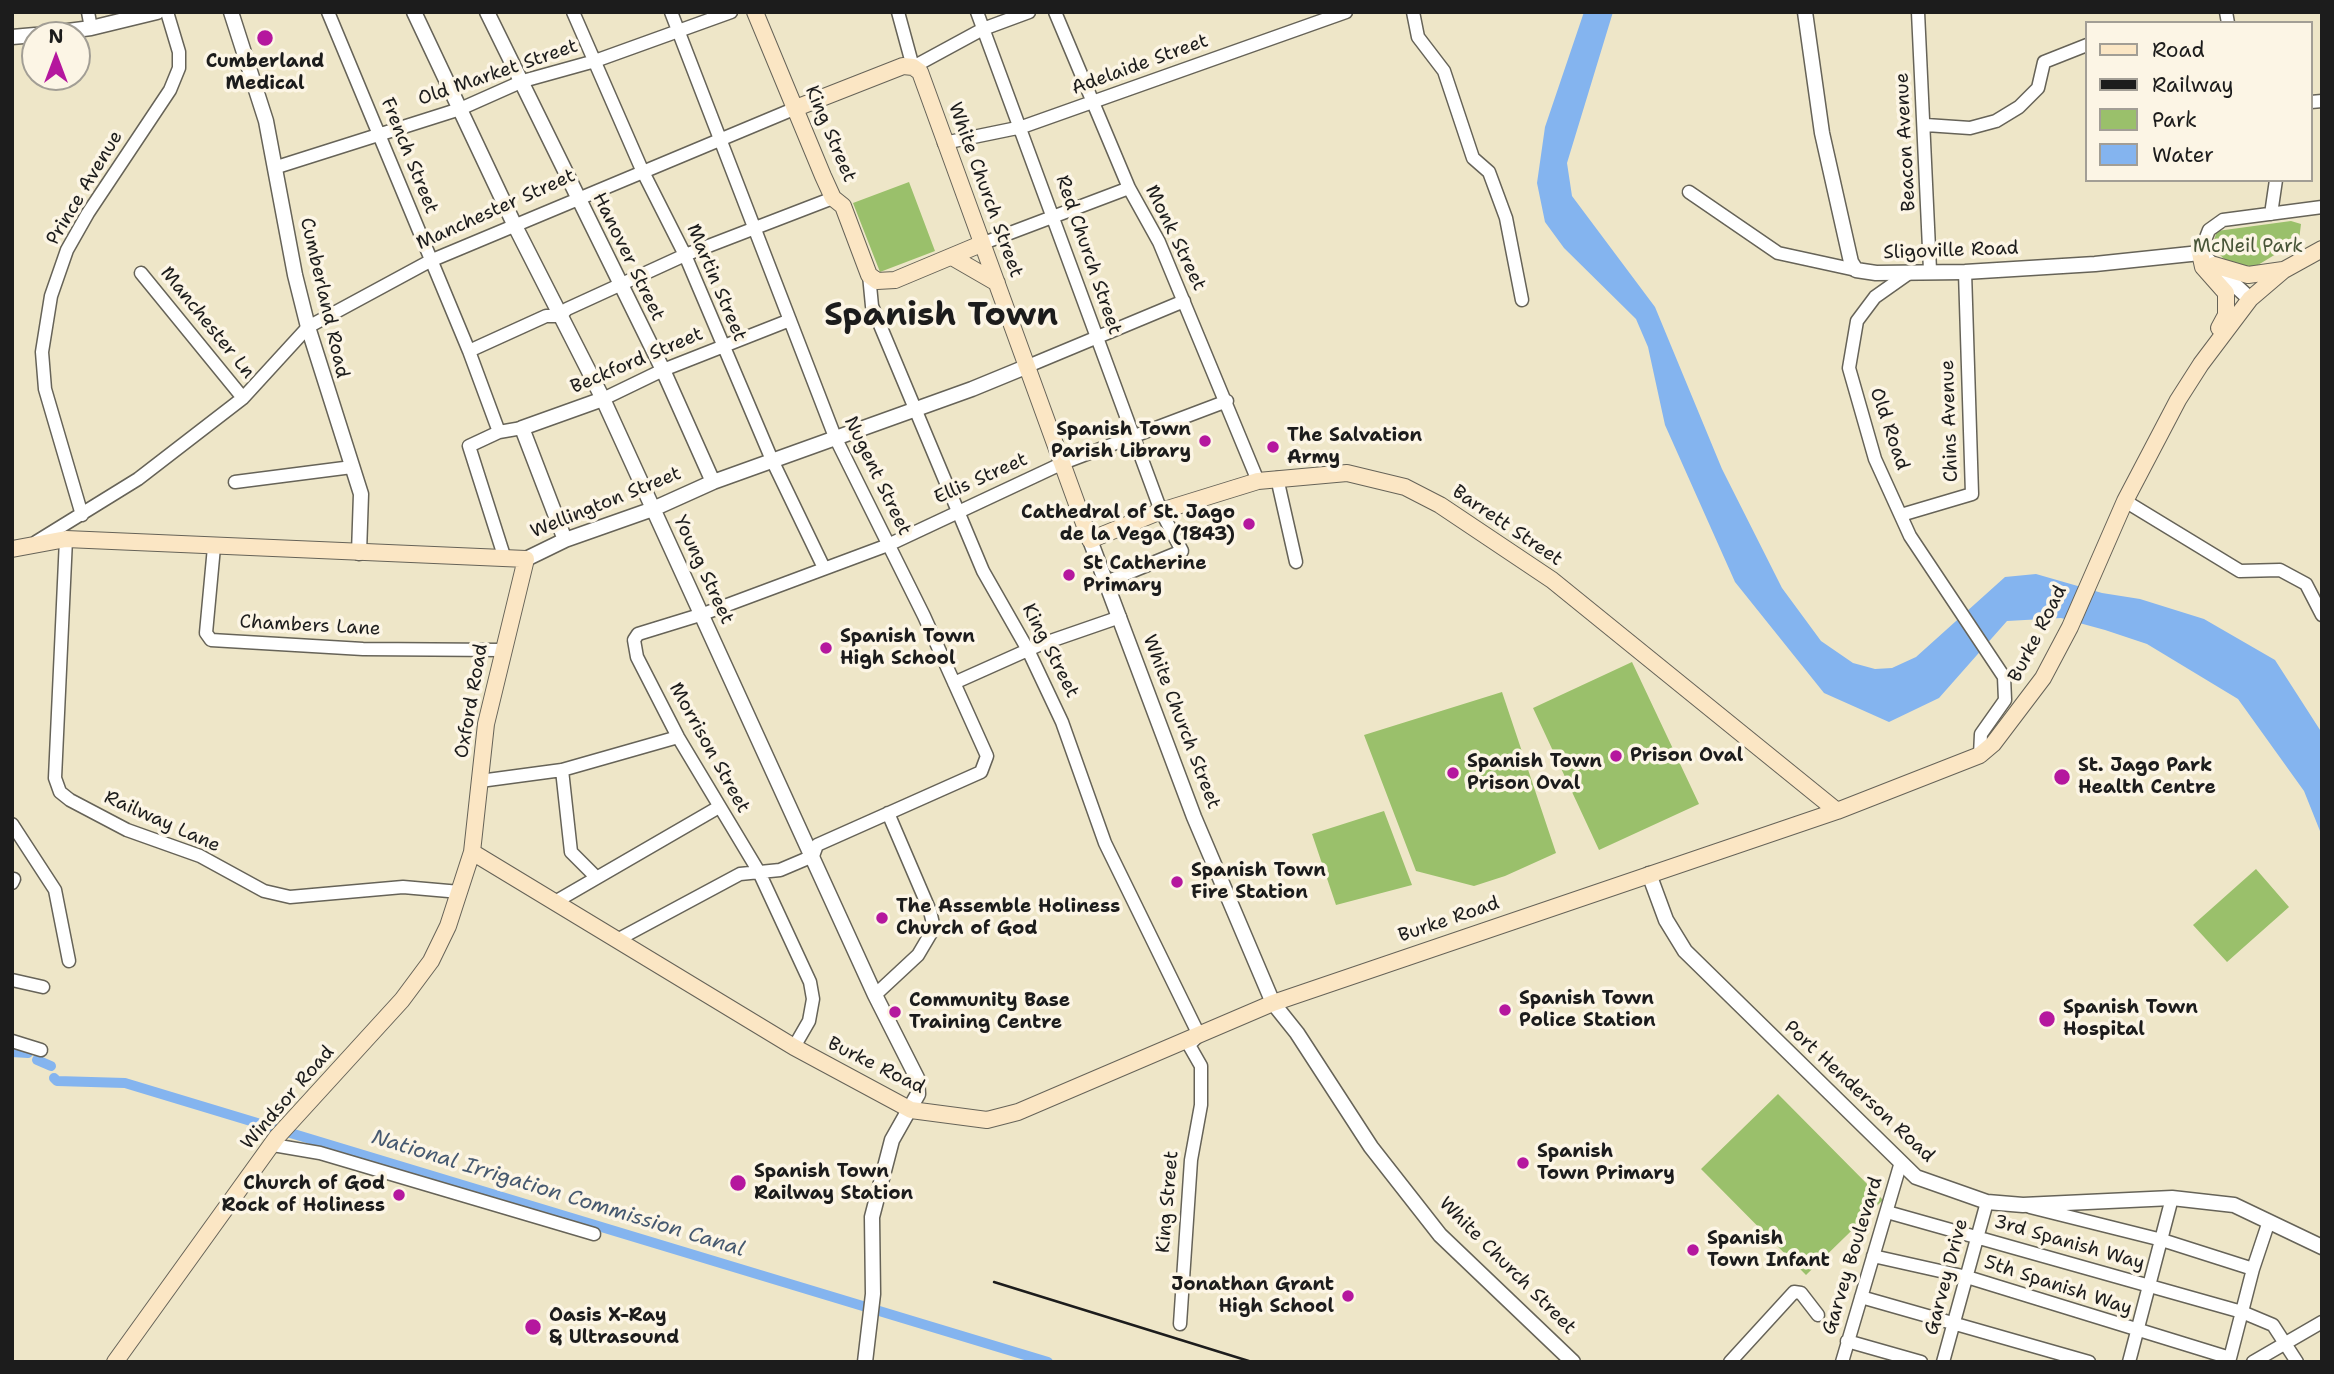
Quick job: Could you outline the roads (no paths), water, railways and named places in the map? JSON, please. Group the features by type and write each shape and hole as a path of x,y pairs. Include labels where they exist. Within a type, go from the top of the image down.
{"main road":[{"name":"King Street","path":"755,12 833,198 843,206 869,275"},
{"name":"Manchester Street","path":"796,108 903,66 913,67"},
{"name":"White Church Street","path":"913,67 920,72 1090,540"},
{"path":"869,275 877,281 895,280 981,244"},
{"path":"2214,265 2248,275 2284,270 2322,248"},
{"path":"2200,253 2203,267 2226,293 2228,302 2227,315 2200,364"},
{"path":"952,257 998,283"},
{"name":"Burke Road","path":"472,852 794,1048 911,1110 988,1120 1018,1112 1273,1003 1837,811 1980,755 1993,744 2043,678 2070,627 2099,555 2125,501 2200,364 2250,299 2284,270"},
{"name":"Barrett Street","path":"1090,540 1161,511 1258,481 1347,472 1405,487 1440,505 1552,580 1837,811"},
{"name":"Wellington Street","path":"12,549 36,542 66,539 526,559"},
{"name":"Oxford Road","path":"472,852 486,724 526,559"},
{"name":"Windsor Road","path":"119,1361 275,1141 402,1000 431,961 448,926 472,852"}],"street":[{"path":"91,28 157,12"},
{"name":"Prince Avenue","path":"82,515 45,389 43,352 51,296 66,250 170,90 179,68 179,52 167,12"},
{"name":"Cumberland Road","path":"231,12 266,121 277,167 295,275 308,327 361,494 359,553"},
{"name":"French Street","path":"328,12 469,351 499,432"},
{"name":"Young Street","path":"414,12 515,226 603,399 875,995 917,1078 918,1094 911,1110"},
{"name":"Hanover Street","path":"487,12 663,370 713,482"},
{"name":"Martin Street","path":"573,12 642,170 685,255 772,460 824,568"},
{"name":"Nugent Street","path":"671,12 835,437 954,683 986,756 981,772 817,845 813,856"},
{"name":"Old Market Street","path":"277,167 460,109 523,81 595,61 731,12"},
{"name":"White Church Street","path":"898,12 913,67"},
{"name":"Red Church Street","path":"977,12 1022,127 1096,338 1161,511 1182,551 1106,582"},
{"name":"Manchester Street","path":"913,67 984,29 1029,12"},
{"name":"Monk Street","path":"1055,12 1129,188 1159,242 1258,481"},
{"name":"Adelaide Street","path":"944,142 1022,127 1346,12"},
{"path":"1413,12 1418,37 1444,71 1473,158 1489,172 1506,218 1522,300"},
{"name":"Sligoville Road","path":"1805,12 1822,133 1851,262 1856,270 1965,272 2095,264 2200,253"},
{"name":"Beacon Avenue","path":"1918,12 1926,125 1930,270"},
{"path":"1926,125 1970,128 1996,121 2019,107 2038,88 2044,62 2086,45"},
{"name":"Manchester Street","path":"36,542 138,479 243,398 308,327 430,261 642,170 796,108"},
{"path":"2271,214 2276,182"},
{"path":"981,244 1129,188"},
{"path":"1689,192 1778,253 1856,270"},
{"path":"469,351 546,316 560,316 567,309 685,255 833,198"},
{"path":"2250,299 2200,253 2209,230 2223,220 2322,207"},
{"name":"Chins Avenue","path":"1901,515 1972,494 1965,272"},
{"name":"Manchester Ln","path":"141,273 243,398"},
{"name":"Old Road","path":"1909,273 1875,297 1857,321 1849,368 1875,459 1910,536 2004,677 2005,700 1981,734 1980,755"},
{"name":"King Street","path":"869,275 872,306 983,571 1028,650 1062,723 1105,843 1199,1035 1188,1045 1201,1066 1201,1105 1191,1160 1180,1324"},
{"name":"Wellington Street","path":"526,559 565,540 653,509 713,482 915,410 1028,366 1184,301"},
{"name":"Beckford Street","path":"505,559 469,449 471,443 603,399 663,370 790,320"},
{"name":"Ellis Street","path":"634,640 638,634 703,614 888,545 1063,463 1227,401"},
{"path":"522,428 565,540"},
{"path":"235,482 352,467"},
{"path":"1277,478 1296,562"},
{"path":"2125,501 2240,571 2280,569 2306,584 2322,615"},
{"name":"Railway Lane","path":"66,539 55,778 60,792 127,830 200,856 264,891 290,897 403,887 460,892"},
{"name":"White Church Street","path":"1090,540 1194,817 1273,1003 1297,1033 1371,1147 1440,1235 1573,1362"},
{"name":"Chambers Lane","path":"214,547 206,633 211,640 363,649 502,650"},
{"path":"954,683 1028,650 1120,617"},
{"name":"Morrison Street","path":"634,640 637,657 678,737 759,872 810,982 813,999 809,1021 794,1048"},
{"path":"480,781 562,770 678,737"},
{"path":"562,770 572,852 595,876"},
{"path":"555,902 595,876 719,807"},
{"path":"875,995 918,955 930,940 934,928 930,911 888,813"},
{"path":"12,824 55,890 69,961"},
{"path":"617,940 740,874 780,870 813,856"},
{"name":"Port Henderson Road","path":"1649,874 1666,920 1685,951 1916,1177 1987,1202 2023,1205 2172,1198 2234,1205 2268,1224 2322,1247"},
{"path":"12,980 43,987"},
{"path":"12,1041 41,1050"},
{"path":"865,1362 873,1294 872,1217 892,1140 911,1110"},
{"path":"275,1141 594,1234"},
{"name":"Garvey Boulevard","path":"1842,1362 1900,1162"},
{"path":"2129,1362 2172,1198"},
{"name":"Garvey Drive","path":"1943,1362 1987,1202"},
{"path":"2023,1205 2162,1240 2253,1269"},
{"name":"3rd Spanish Way","path":"1887,1212 2242,1312 2273,1325 2297,1362"},
{"path":"2230,1360 2253,1269 2268,1224"},
{"name":"5th Spanish Way","path":"1873,1256 1967,1277 2230,1360"},
{"path":"1730,1362 1794,1292 1801,1293 1818,1315"},
{"path":"1861,1297 2089,1362"},
{"path":"2253,1362 2322,1322"},
{"path":"1847,1341 1921,1362"}],"water":[{"path":"1584,12 1613,12 1567,163 1572,196 1655,307 1722,469 1782,588 1821,641 1853,663 1875,669 1892,668 1916,657 2005,577 2036,574 2102,593 2140,599 2204,619 2275,660 2322,733 2322,836 2304,791 2238,699 2147,644 2105,630 2061,618 2007,621 1939,698 1889,722 1824,693 1735,582 1665,425 1648,347 1636,319 1564,248 1545,222 1537,183 1545,127"}],"waterway":[{"name":"National Irrigation Commission Canal","path":"12,1052 28,1053"},
{"name":"National Irrigation Commission Canal","path":"37,1060 51,1066"},
{"name":"National Irrigation Commission Canal","path":"54,1078 57,1081 125,1083 1048,1362"}],"railway":[{"path":"994,1282 1252,1362"}],"place":[{"name":"Cumberland Medical","path":"265,38"},
{"name":"Spanish Town Parish Library","path":"1205,441"},
{"name":"The Salvation Army","path":"1273,447"},
{"name":"Cathedral of St. Jago de la Vega (1843)","path":"1249,524"},
{"name":"St Catherine Primary","path":"1069,575"},
{"name":"Spanish Town High School","path":"826,648"},
{"name":"Prison Oval","path":"1616,756"},
{"name":"Spanish Town Prison Oval","path":"1453,773"},
{"name":"St. Jago Park Health Centre","path":"2062,777"},
{"name":"Spanish Town Fire Station","path":"1177,882"},
{"name":"The Assemble Holiness Church of God","path":"882,918"},
{"name":"Spanish Town Police Station","path":"1505,1010"},
{"name":"Community Base Training Centre","path":"895,1012"},
{"name":"Spanish Town Hospital","path":"2047,1019"},
{"name":"Spanish Town Primary","path":"1523,1163"},
{"name":"Spanish Town Railway Station","path":"738,1183"},
{"name":"Church of God Rock of Holiness","path":"399,1195"},
{"name":"Spanish Town Infant","path":"1693,1250"},
{"name":"Jonathan Grant High School","path":"1348,1296"},
{"name":"Oasis X-Ray & Ultrasound","path":"533,1327"}],"district":[{"name":"Spanish Town","path":"941,316"}],"park label":[{"name":"McNeil Park","path":"2248,247"}]}
